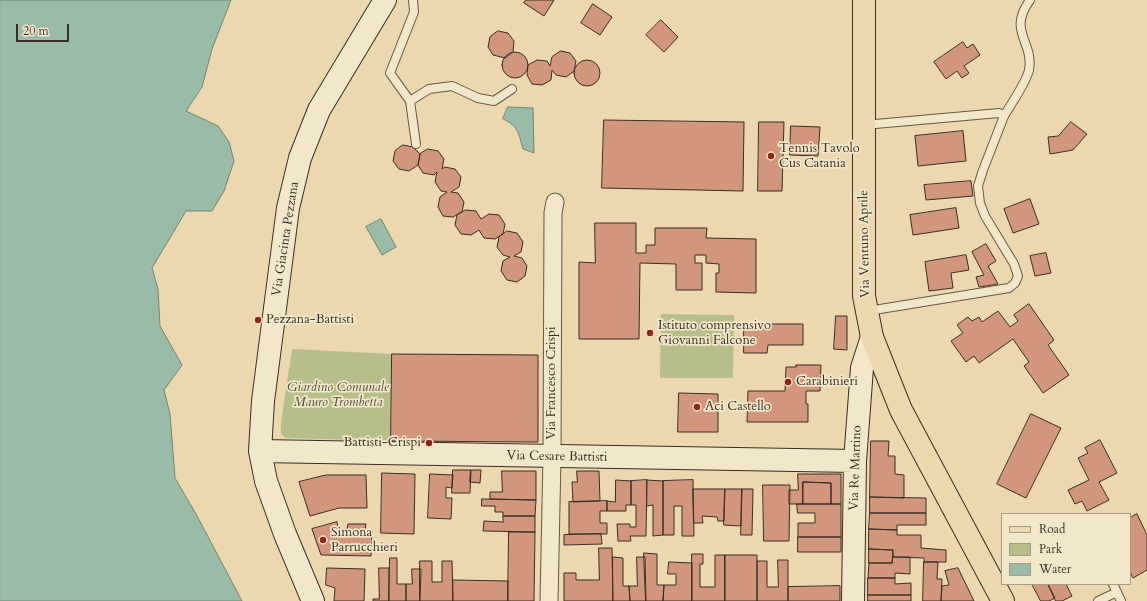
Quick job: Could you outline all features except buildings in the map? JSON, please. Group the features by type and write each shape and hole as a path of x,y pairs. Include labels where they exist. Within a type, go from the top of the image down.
{"main road":[{"name":"Via Giacinta Pezzana","path":"313,601 285,534 266,481 260,451 263,401 288,208 300,158 319,110 385,0"},
{"name":"Via Ventuno Aprile","path":"864,0 864,296 872,338 901,410 1003,601"},
{"name":"Via Re Martino","path":"853,601 855,461 862,368 872,338"},
{"name":"Via Cesare Battisti","path":"260,451 855,461"}],"street":[{"name":"Via Francesco Crispi","path":"549,601 559,209"}],"lane":[{"path":"413,0 414,12 390,72 410,101 416,144"},
{"path":"867,311 1008,288 1015,283 1018,276 1014,264 985,216 980,202 978,186 1004,116 1028,71 1030,58 1022,35 1020,20 1023,10 1030,0"},
{"path":"410,101 429,89 452,86 478,98 494,101 512,89"},
{"path":"864,125 999,113 1004,116"},
{"path":"1114,585 1121,601"},
{"path":"1098,601 1117,592"}],"green space":[{"path":"661,314 734,315 733,378 660,378"},
{"name":"Giardino Comunale Mauro Trombetta","path":"292,349 392,354 391,441 285,438 281,433 281,423"}],"water":[{"path":"0,0 231,0 212,49 202,87 186,111 218,126 229,142 234,161 224,191 212,211 186,211 152,268 158,289 160,326 182,365 164,390 170,414 175,478 196,514 242,601 0,601"},
{"path":"508,107 533,108 534,153 523,149 519,134 515,127 503,119"},
{"path":"381,219 396,247 382,255 366,227"}],"place":[{"name":"Tennis Tavolo Cus Catania","path":"771,156"},
{"name":"Pezzana-Battisti","path":"258,320"},
{"name":"Istituto comprensivo Giovanni Falcone","path":"650,333"},
{"name":"Carabinieri","path":"788,382"},
{"name":"Aci Castello","path":"697,407"},
{"name":"Battisti-Crispi","path":"429,443"},
{"name":"Simona Parrucchieri","path":"323,540"}]}
